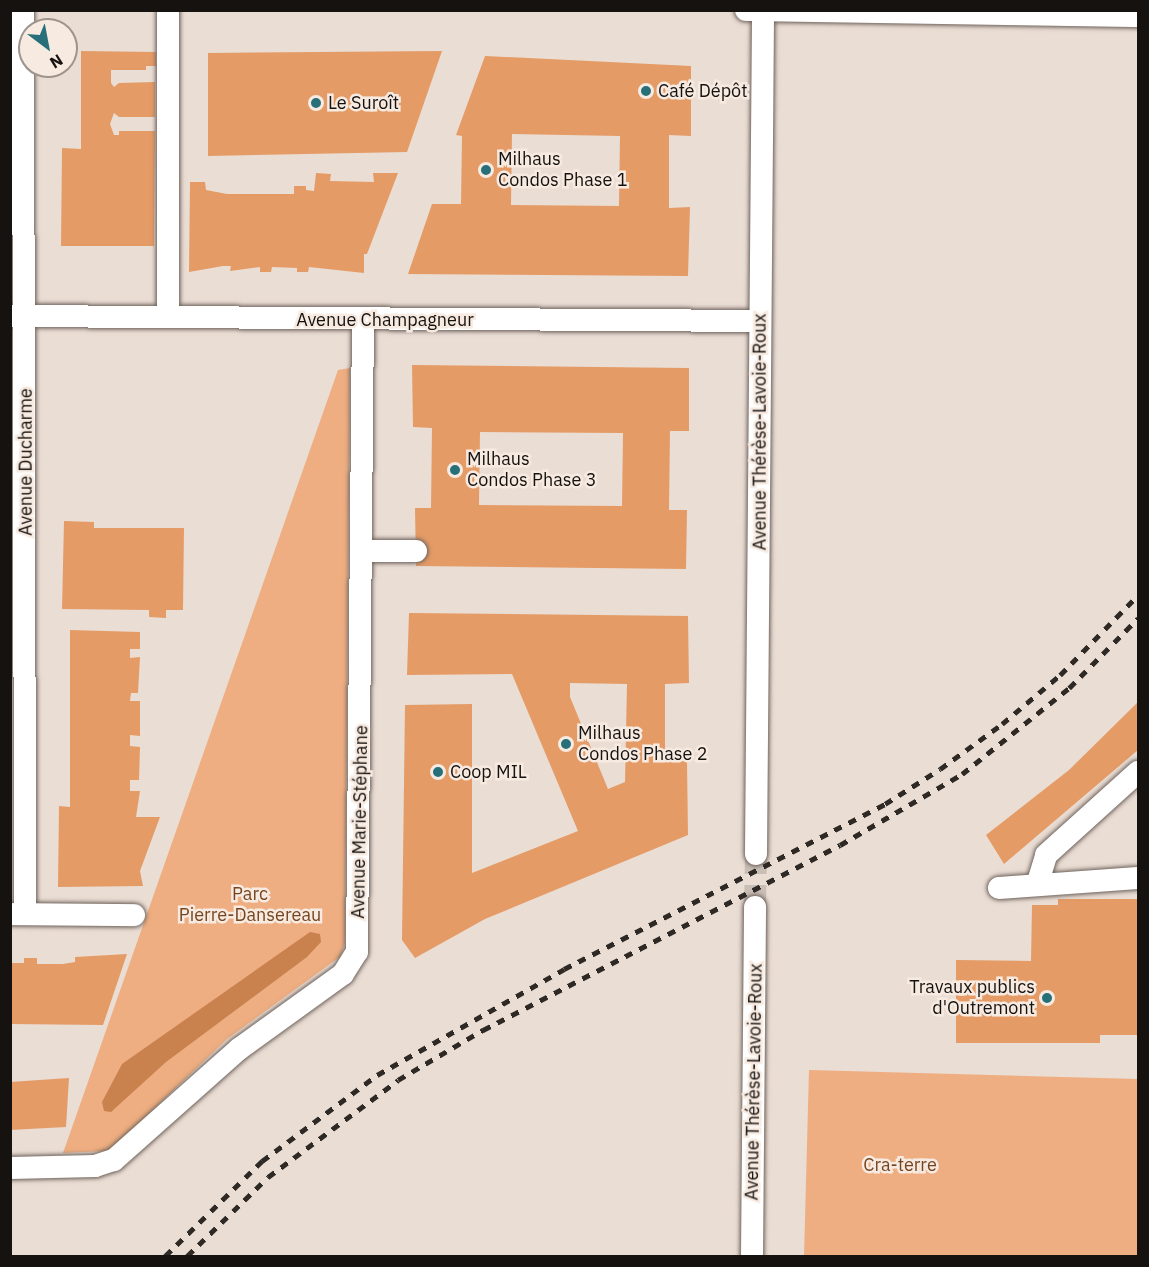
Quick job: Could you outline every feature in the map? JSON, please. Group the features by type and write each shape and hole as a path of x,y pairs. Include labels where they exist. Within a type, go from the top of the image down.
{"street":[{"name":"Avenue Ducharme","path":"18,914 18,316 23,10"},
{"path":"168,10 168,317"},
{"path":"757,11 1138,16"},
{"name":"Avenue Thérèse-Lavoie-Roux","path":"756,854 760,321 757,11"},
{"name":"Avenue Champagneur","path":"18,316 363,321 760,321"},
{"name":"Avenue Marie-Stéphane","path":"10,1168 68,1168 114,1160 239,1049 352,964 359,936 363,321"},
{"path":"363,551 416,551"},
{"path":"1038,882 1046,855 1138,772"},
{"path":"999,888 1038,882 1138,878"},
{"name":"Avenue Thérèse-Lavoie-Roux","path":"752,1257 755,907"},
{"path":"18,914 134,915"}],"green space":[{"name":"Parc Pierre-Dansereau","path":"350,368 345,942 341,956 227,1039 115,1146 106,1151 63,1153 338,370"},
{"name":"Cra-terre","path":"809,1070 1138,1079 1138,1256 804,1256"}],"shaded area":[{"path":"310,932 320,934 321,942 307,957 166,1062 111,1112 104,1111 102,1102 122,1064"}],"building":[{"path":"81,51 156,52 156,66 146,66 146,70 111,70 111,83 114,87 119,83 155,82 155,117 119,117 114,113 110,124 114,135 119,135 119,131 155,131 154,246 61,246 62,148 81,149"},
{"name":"Le Suroît","path":"442,51 407,152 208,156 208,53"},
{"name":"Milhaus Condos Phase 1","path":"485,56 691,66 691,136 669,135 669,208 690,207 688,276 408,274 432,204 461,204 462,136 456,135","holes":["512,134 620,136 619,206 511,205"]},
{"path":"316,173 331,174 330,181 374,182 373,173 398,173 367,254 364,254 364,273 309,267 308,272 297,272 297,268 272,267 271,272 260,272 260,267 230,271 231,266 189,272 190,182 205,182 206,190 227,194 294,194 294,186 306,186 306,190 314,191"},
{"name":"Milhaus Condos Phase 3","path":"412,365 689,368 689,431 670,431 669,510 687,510 686,569 416,566 415,508 431,508 432,428 413,427","holes":["480,432 623,433 622,506 479,505"]},
{"path":"64,521 94,522 94,528 184,528 183,610 166,610 166,618 149,617 149,610 62,609"},
{"name":"Milhaus Condos Phase 2","path":"409,613 688,616 689,683 665,684 665,761 687,761 688,835 485,919 415,958 402,940 405,705 472,704 472,873 578,831 512,674 407,675","holes":["570,683 627,684 625,782 608,789 570,697"]},
{"path":"70,630 140,632 140,649 130,649 130,658 140,657 138,693 131,693 130,701 140,701 140,736 130,735 130,746 140,747 139,780 130,780 130,791 140,791 136,817 160,817 140,871 143,886 58,887 59,806 70,807"},
{"path":"1138,702 1138,750 1004,864 986,835 1069,770"},
{"name":"Travaux publics d'Outremont","path":"1058,899 1138,899 1138,1035 1100,1035 1100,1043 956,1043 956,960 1031,961 1032,905 1058,905"},
{"path":"127,954 103,1025 10,1024 10,963 24,963 24,958 37,958 37,964 63,964 75,962 75,957"},
{"path":"69,1078 66,1127 10,1130 10,1082"}],"tunnel":[{"path":"755,907 756,854"}],"railway":[{"path":"165,1256 262,1161 377,1075 564,969 885,804 940,769 1002,724 1060,675 1138,595"},
{"path":"187,1256 268,1177 398,1080 483,1030 840,845 962,774 1069,688 1138,618"}],"place":[{"name":"Café Dépôt","path":"646,91"},
{"name":"Le Suroît","path":"316,103"},
{"name":"Milhaus Condos Phase 1","path":"486,170"},
{"name":"Milhaus Condos Phase 3","path":"455,470"},
{"name":"Milhaus Condos Phase 2","path":"566,744"},
{"name":"Coop MIL","path":"438,772"},
{"name":"Travaux publics d'Outremont","path":"1047,998"}]}
